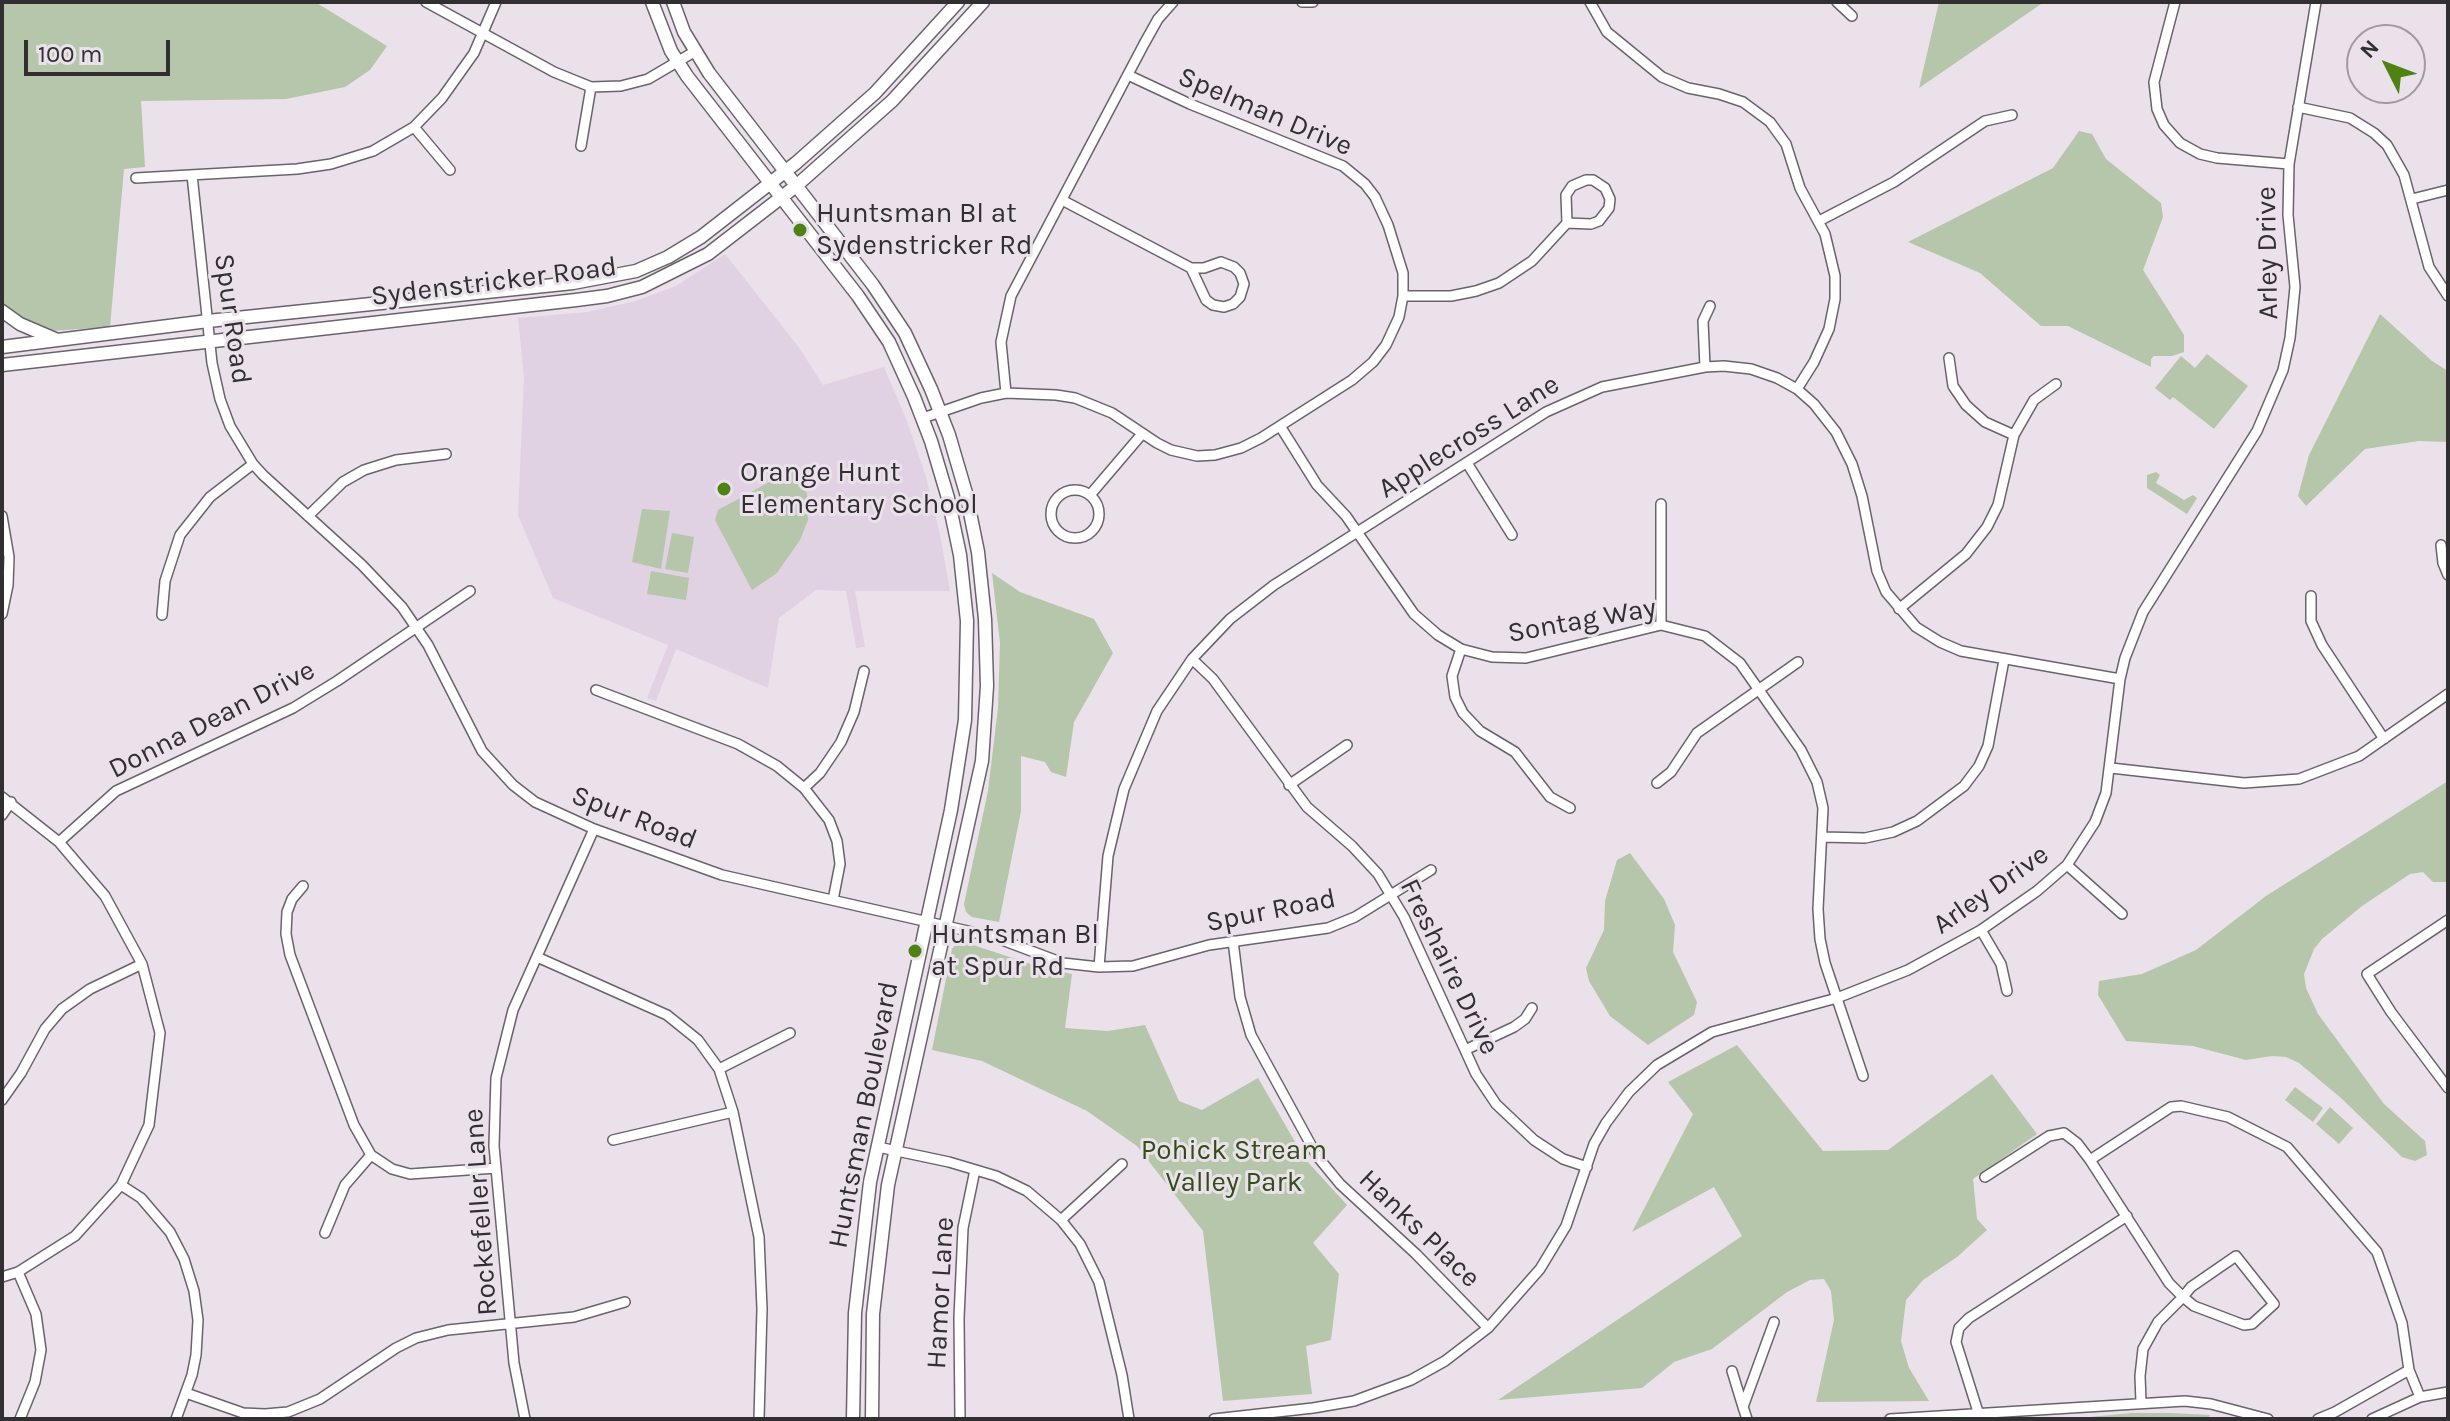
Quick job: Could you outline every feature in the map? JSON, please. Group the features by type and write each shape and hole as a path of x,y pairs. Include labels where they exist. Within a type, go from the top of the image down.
{"street":[{"path":"426,2 554,72 591,87 631,84 648,79 694,52"},
{"path":"136,178 297,169 331,164 373,151 414,127 456,81 496,2"},
{"name":"Huntsman Boulevard","path":"652,2 678,63 878,324 899,361 941,471 954,525 965,594 968,657 965,720 958,771 870,1182 855,1313 853,1419"},
{"name":"Huntsman Boulevard","path":"673,2 694,52 893,314 915,353 940,411 966,493 978,552 985,619 987,686 982,761 895,1151 879,1241 874,1300 872,1419"},
{"name":"Sydenstricker Road","path":"2,347 208,321 557,285 636,271 668,257 701,237 785,172 875,93 958,2"},
{"name":"Sydenstricker Road","path":"2,365 607,296 642,287 708,254 796,186 892,101 983,2"},
{"path":"1006,393 1001,342 1007,309 1158,19 1173,2"},
{"path":"1302,2 1313,2"},
{"path":"1590,2 1607,32 1662,77 1688,88 1734,98 1750,106 1770,122 1786,144 1800,188 1819,221 1834,266 1834,309 1822,347 1797,389"},
{"path":"1837,2 1852,16"},
{"path":"2175,2 2154,82 2157,109 2164,125 2180,143 2207,156 2289,164"},
{"name":"Arley Drive","path":"1214,1419 1313,1408 1374,1395 1411,1380 1445,1361 1488,1328 1552,1251 1566,1226 1594,1144 1618,1106 1642,1078 1670,1056 1727,1027 1837,998 1908,970 1981,930 2037,891 2067,865 2095,822 2106,793 2120,679 2143,612 2257,431 2280,379 2290,338 2294,295 2288,215 2289,164 2316,2"},
{"name":"Spelman Drive","path":"923,418 1006,393 1031,392 1075,398 1112,413 1157,443 1182,453 1215,455 1241,448 1352,380 1373,362 1395,328 1403,296 1401,263 1375,197 1354,173 1128,75"},
{"path":"581,146 591,87"},
{"path":"2298,107 2339,114 2374,133 2397,161 2412,199 2429,267 2448,296"},
{"path":"1819,221 1894,182 1985,121 2012,115"},
{"path":"414,127 450,170"},
{"name":"Spur Road","path":"192,175 210,339 216,382 225,414 253,464 384,586 416,627 441,670 471,735 494,767 535,802 594,829 722,875 994,937 1063,963 1099,967 1133,966 1198,947 1328,928 1355,917 1431,870"},
{"path":"1403,296 1451,296 1499,283 1532,261 1567,223 1566,195 1572,186 1593,180 1605,188 1610,199 1609,208 1599,221 1591,224 1567,223"},
{"path":"2412,199 2448,190"},
{"path":"1062,200 1191,268 1204,268 1221,262 1229,264 1243,278 1240,297 1224,307 1213,305 1202,294 1191,268"},
{"path":"1705,367 1703,321 1710,306"},
{"path":"2,311 20,324 58,341"},
{"path":"1949,358 1953,386 1966,405 1985,422 2014,435"},
{"name":"Applecross Lane","path":"1099,967 1108,856 1124,789 1157,711 1192,659 1216,632 1249,603 1546,412 1587,392 1705,367 1751,369 1777,378 1797,389 1825,417 1852,464 1862,496 1877,571 1886,592 1916,627 1961,651 2120,679"},
{"path":"1899,609 1958,561 1987,527 1998,505 2014,435 2034,400 2056,384"},
{"name":"Sontag Way","path":"1280,426 1317,485 1358,532 1414,614 1438,635 1461,649 1492,657 1526,658 1661,625 1693,631 1716,642 1740,663 1815,775 1822,796 1823,837 1818,909 1820,939 1863,1076"},
{"path":"1090,495 1142,434"},
{"path":"308,516 337,487 364,470 396,460 446,454"},
{"path":"1467,463 1512,535"},
{"path":"162,615 165,581 180,535 201,506 253,464"},
{"path":"1071,490 1090,495 1099,513 1092,531 1080,538 1060,533 1053,522 1055,502 1071,490"},
{"path":"1661,504 1661,625"},
{"path":"2,516 9,557 8,585 2,614"},
{"path":"2441,545 2448,575"},
{"name":"Donna Dean Drive","path":"59,842 116,791 293,708 470,591"},
{"path":"2311,596 2311,621 2322,645 2384,739"},
{"path":"1461,649 1452,676 1455,697 1463,713 1480,731 1515,752 1550,797 1570,808"},
{"name":"Freshaire Drive","path":"1192,659 1213,679 1289,785 1312,812 1367,861 1392,895 1480,1080 1514,1123 1554,1155 1587,1167"},
{"path":"1823,837 1865,838 1893,832 1917,821 1964,786 1979,766 1988,746 2004,660"},
{"path":"1657,783 1671,772 1697,733 1798,662"},
{"path":"804,788 820,773 841,742 854,712 864,671"},
{"path":"596,690 738,744 777,766 804,788 829,820 837,841 840,864 833,900"},
{"path":"2111,768 2231,782 2299,779 2339,765 2384,739 2448,694"},
{"path":"1289,785 1347,745"},
{"path":"2,815 7,800 59,842 105,896 142,964 160,1033 149,1125 121,1185 75,1236 18,1272 2,1277"},
{"name":"Rockefeller Lane","path":"525,1419 514,1363 496,1168 493,1123 500,1057 513,1010 594,829"},
{"path":"2067,865 2122,914"},
{"path":"303,886 292,899 287,912 286,940 354,1125 371,1155 392,1169 410,1174 496,1168"},
{"path":"2448,920 2367,974 2391,1012 2448,1088"},
{"path":"1981,930 2001,964 2007,991"},
{"name":"Hanks Place","path":"1233,941 1240,997 1251,1035 1317,1156 1340,1184 1416,1254 1488,1328"},
{"path":"537,957 667,1015 698,1040 719,1069 733,1112 753,1201 761,1260 759,1419"},
{"path":"2,1100 45,1029 62,1009 83,993 142,964"},
{"path":"1465,1050 1514,1027 1525,1019 1532,1008"},
{"path":"719,1069 790,1033"},
{"path":"2090,1160 2171,1107 2181,1106 2228,1117 2287,1147 2377,1252 2402,1323 2409,1370 2420,1397"},
{"path":"613,1140 733,1112"},
{"path":"1985,1177 2049,1136 2064,1133 2077,1143 2090,1160 2169,1283 2183,1297 2194,1306 2244,1325 2252,1324 2274,1304 2236,1256 2191,1287 2183,1297 2158,1322 2143,1349 2141,1402"},
{"path":"878,1147 975,1170 1016,1185 1038,1199 1061,1220 1080,1244 1099,1282 1122,1375 1129,1419"},
{"path":"325,1233 345,1185 371,1155"},
{"path":"1061,1220 1122,1164"},
{"name":"Hamor Lane","path":"960,1419 959,1318 963,1228 975,1170"},
{"path":"121,1185 141,1198 161,1220 178,1246 190,1275 198,1338 192,1375 176,1419"},
{"path":"1979,1415 1956,1342 1959,1328 1969,1318 2127,1216"},
{"path":"18,1272 36,1314 41,1350 35,1382 20,1419"},
{"path":"186,1393 243,1413 288,1412 320,1399 416,1338 448,1330 574,1317 625,1302"},
{"path":"1743,1407 1774,1322"},
{"path":"2318,1419 2409,1370"},
{"path":"1732,1371 1747,1419"},
{"path":"2372,1419 2420,1397 2448,1392"},
{"path":"1890,1419 2141,1402 2211,1404 2268,1419"}],"shaded area":[{"name":"Orange Hunt Elementary School","path":"725,254 798,346 823,385 884,367 926,477 950,591 855,591 865,647 856,648 846,591 816,590 779,618 768,688 676,649 656,701 647,698 668,645 553,598 518,515 524,377 518,318 587,312 636,301 676,286"}],"green space":[{"path":"2,2 315,2 387,46 370,70 345,87 286,99 141,101 145,167 124,169 110,327 51,331 38,328 2,307"},
{"path":"1939,2 2044,2 1919,88"},
{"path":"2079,131 2092,134 2106,159 2161,203 2163,217 2143,270 2184,335 2184,352 2154,356 2151,367 2068,326 2041,326 1980,273 1908,242 2053,168"},
{"path":"2380,314 2432,361 2448,371 2448,442 2419,441 2365,449 2306,506 2298,496 2309,455"},
{"path":"2207,354 2248,386 2214,429 2173,397 2170,400 2155,388 2181,356 2195,368"},
{"path":"795,468 807,494 808,520 800,540 777,573 752,590 715,520 718,510"},
{"path":"2156,472 2160,475 2156,483 2184,500 2193,495 2197,498 2187,514 2147,488 2147,475"},
{"path":"642,509 670,511 661,569 632,562"},
{"path":"672,533 694,537 688,573 665,569"},
{"path":"651,571 689,578 686,600 647,594"},
{"path":"992,573 1020,592 1094,619 1113,653 1074,722 1066,777 1051,772 1045,762 1021,756 1021,811 999,922 972,917 966,912 964,904 988,791 998,708 1000,643"},
{"path":"2448,781 2448,882 2433,882 2423,872 2410,874 2362,906 2322,939 2314,949 2304,974 2306,988 2318,1014 2384,1104 2425,1141 2427,1155 2415,1161 2402,1157 2341,1098 2299,1063 2286,1057 2246,1060 2193,1046 2126,1041 2098,995 2099,981 2142,974 2196,950 2266,896"},
{"path":"1630,853 1664,899 1675,925 1673,952 1697,1002 1694,1015 1648,1045 1610,1016 1589,981 1586,968 1604,930 1605,901 1617,860"},
{"name":"Pohick Stream Valley Park","path":"964,942 1043,968 1072,974 1065,1028 1108,1031 1145,1025 1179,1101 1202,1110 1258,1078 1305,1159 1347,1205 1313,1243 1339,1274 1331,1340 1306,1346 1312,1394 1223,1401 1203,1231 1137,1146 1087,1111 982,1061 932,1050 952,949 957,943"},
{"path":"1737,1045 1823,1151 1888,1150 1992,1074 2037,1134 1973,1179 1977,1219 1987,1230 1957,1257 1923,1280 1906,1300 1901,1341 1909,1368 1929,1401 1816,1402 1834,1320 1831,1291 1824,1279 1810,1280 1787,1292 1712,1349 1674,1362 1642,1388 1498,1400 1742,1236 1714,1187 1632,1232 1693,1114 1668,1082"},
{"path":"2295,1087 2323,1108 2313,1122 2285,1100"},
{"path":"2330,1107 2353,1128 2339,1144 2316,1124"},
{"path":"2132,1413 2210,1415 2208,1419 2068,1419"}],"place":[{"name":"Huntsman Bl at Sydenstricker Rd","path":"800,230"},
{"name":"Orange Hunt Elementary School","path":"724,489"},
{"name":"Huntsman Bl at Spur Rd","path":"915,951"}]}
